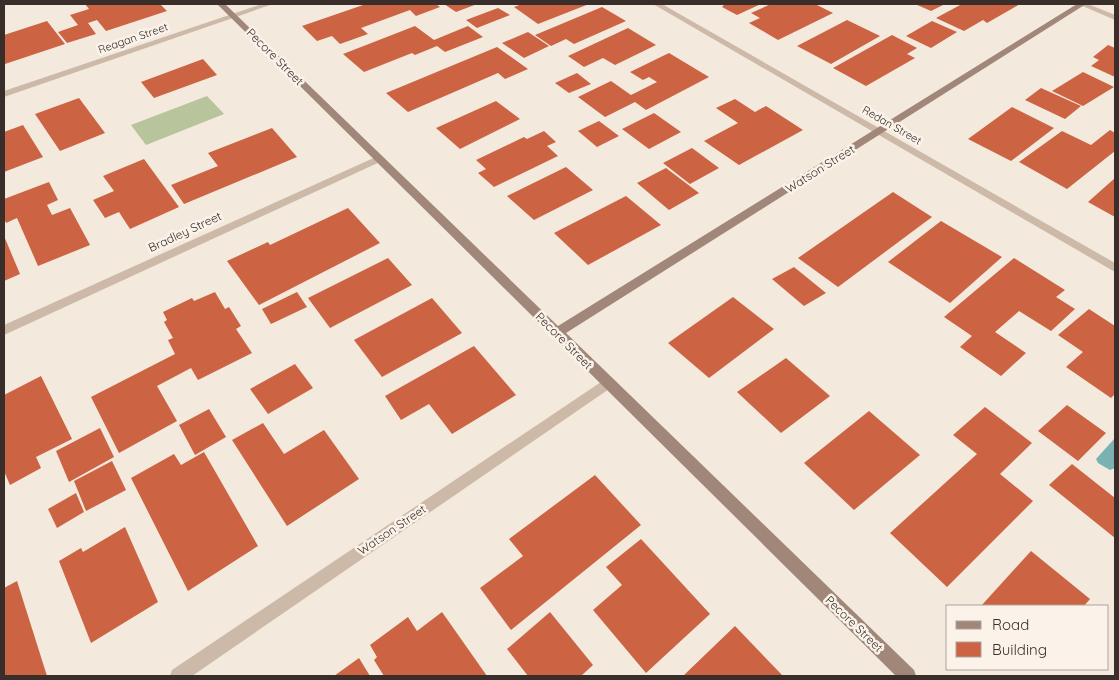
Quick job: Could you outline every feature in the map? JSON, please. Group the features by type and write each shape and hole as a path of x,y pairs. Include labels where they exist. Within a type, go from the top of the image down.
{"street":[{"name":"Pecore Street","path":"222,4 378,159 908,676"},
{"name":"Reagan Street","path":"4,94 269,4"},
{"name":"Redan Street","path":"657,4 1115,268"},
{"name":"Watson Street","path":"556,333 1082,4"},
{"path":"1082,4 1115,18"},
{"name":"Bradley Street","path":"4,330 378,159"},
{"name":"Watson Street","path":"178,676 607,383"}],"green space":[{"path":"207,96 224,114 146,145 131,125"}],"water":[{"path":"1115,438 1115,468 1110,470 1098,463 1096,459"}],"building":[{"path":"85,4 160,4 167,11 106,31 97,20 88,23 96,34 67,43 58,32 78,25 70,15 89,9"},
{"path":"366,4 436,4 440,7 416,16 410,10 361,28 368,34 340,44 332,36 317,41 302,26"},
{"path":"444,4 477,4 456,12"},
{"path":"522,4 589,4 538,24 514,7"},
{"path":"721,4 761,4 737,15 722,7 724,5"},
{"path":"771,4 815,4 833,13 778,40 749,23 760,18 751,13"},
{"path":"915,4 945,4 931,11"},
{"path":"962,4 1020,4 987,23 983,20 964,31 936,18"},
{"path":"602,7 626,21 574,44 566,39 551,46 535,35"},
{"path":"498,8 510,15 477,28 466,20"},
{"path":"847,20 880,36 831,64 797,46"},
{"path":"47,21 65,44 5,64 4,35"},
{"path":"932,21 957,32 931,48 906,36"},
{"path":"415,26 434,40 468,26 483,37 445,52 437,46 415,55 412,53 364,72 343,54"},
{"path":"628,28 656,45 615,65 603,58 584,67 568,56"},
{"path":"528,32 549,46 524,58 502,43"},
{"path":"892,35 917,48 907,54 915,58 866,86 833,68"},
{"path":"1108,45 1115,48 1115,77 1091,66 1099,60 1093,57"},
{"path":"497,47 528,69 505,79 498,73 408,112 386,93"},
{"path":"669,53 709,77 646,110 635,102 605,117 578,97 611,81 631,95 657,82 649,77 643,80 630,72"},
{"path":"203,59 217,75 154,98 141,82"},
{"path":"1083,72 1114,87 1083,106 1052,91"},
{"path":"577,73 591,84 569,93 555,83"},
{"path":"1041,88 1081,106 1065,119 1025,100"},
{"path":"79,98 105,133 60,151 35,114"},
{"path":"735,99 755,112 766,106 803,130 739,165 704,141 738,123 716,108"},
{"path":"496,101 520,119 460,149 436,128"},
{"path":"1012,107 1054,128 1011,161 968,139"},
{"path":"654,113 681,132 649,149 622,129"},
{"path":"599,121 619,136 597,147 578,131"},
{"path":"23,125 43,157 4,172 4,132"},
{"path":"272,128 297,157 184,204 171,185 218,166 208,153"},
{"path":"1110,130 1115,133 1115,151 1067,189 1019,162 1062,131 1091,145"},
{"path":"544,131 556,142 547,146 558,156 494,187 478,173 486,169 476,160 524,137 527,139"},
{"path":"692,148 719,168 690,184 663,163"},
{"path":"144,159 179,207 130,229 119,212 105,218 93,200 114,191 103,176"},
{"path":"566,167 593,190 534,220 507,196"},
{"path":"666,168 699,193 669,210 637,183"},
{"path":"1115,178 1115,217 1088,202"},
{"path":"49,182 58,200 47,205 52,215 70,208 90,245 38,266 17,218 6,223 4,218 4,199"},
{"path":"893,192 932,217 838,287 798,258"},
{"path":"626,196 661,225 588,265 554,233"},
{"path":"348,208 380,243 259,305 227,261 268,242 270,245"},
{"path":"941,221 1002,257 950,303 888,262"},
{"path":"4,236 20,274 4,281"},
{"path":"388,258 412,285 330,328 308,298"},
{"path":"1014,258 1065,290 1056,297 1075,309 1051,331 1019,311 995,332 1026,353 1001,376 960,347 972,336 944,317"},
{"path":"794,267 826,293 804,306 772,279"},
{"path":"215,292 225,309 229,307 241,326 236,329 252,353 198,380 191,368 157,386 177,421 119,453 91,397 175,354 168,340 173,338 164,322 167,320 163,312 192,298 194,301"},
{"path":"297,292 307,307 271,324 262,309"},
{"path":"733,297 774,329 709,378 668,343"},
{"path":"432,298 462,333 382,377 354,340"},
{"path":"1089,309 1115,326 1115,394 1111,398 1066,367 1083,352 1058,335"},
{"path":"474,346 516,395 452,434 429,404 401,420 385,396"},
{"path":"786,358 830,396 781,433 737,392"},
{"path":"295,364 313,388 268,414 250,389"},
{"path":"41,376 72,439 36,457 41,468 10,485 4,471 4,395"},
{"path":"1067,405 1106,433 1078,461 1038,431"},
{"path":"985,407 1032,443 1000,474 1033,501 947,587 890,533 977,454 953,435"},
{"path":"209,409 226,437 195,455 179,425"},
{"path":"869,411 920,455 854,510 804,463"},
{"path":"263,423 284,454 324,430 359,479 287,526 232,440"},
{"path":"100,428 114,457 69,482 56,451"},
{"path":"204,452 258,546 188,591 131,478 174,454 181,465"},
{"path":"112,461 126,490 86,511 74,481"},
{"path":"1072,464 1115,498 1115,538 1049,485"},
{"path":"595,475 641,525 511,630 480,588 523,556 509,539"},
{"path":"76,493 84,512 57,528 48,509"},
{"path":"125,527 158,602 91,643 59,561 81,548 83,552"},
{"path":"641,539 710,614 646,673 593,610 622,585 606,567"},
{"path":"1031,551 1090,599 1085,605 982,605"},
{"path":"17,581 47,676 4,676 4,588"},
{"path":"442,612 487,676 384,676 374,660 377,657 370,645 408,617 417,631"},
{"path":"550,612 593,665 581,676 528,676 507,649"},
{"path":"735,626 783,676 683,676"},
{"path":"359,658 370,676 334,676"}]}
